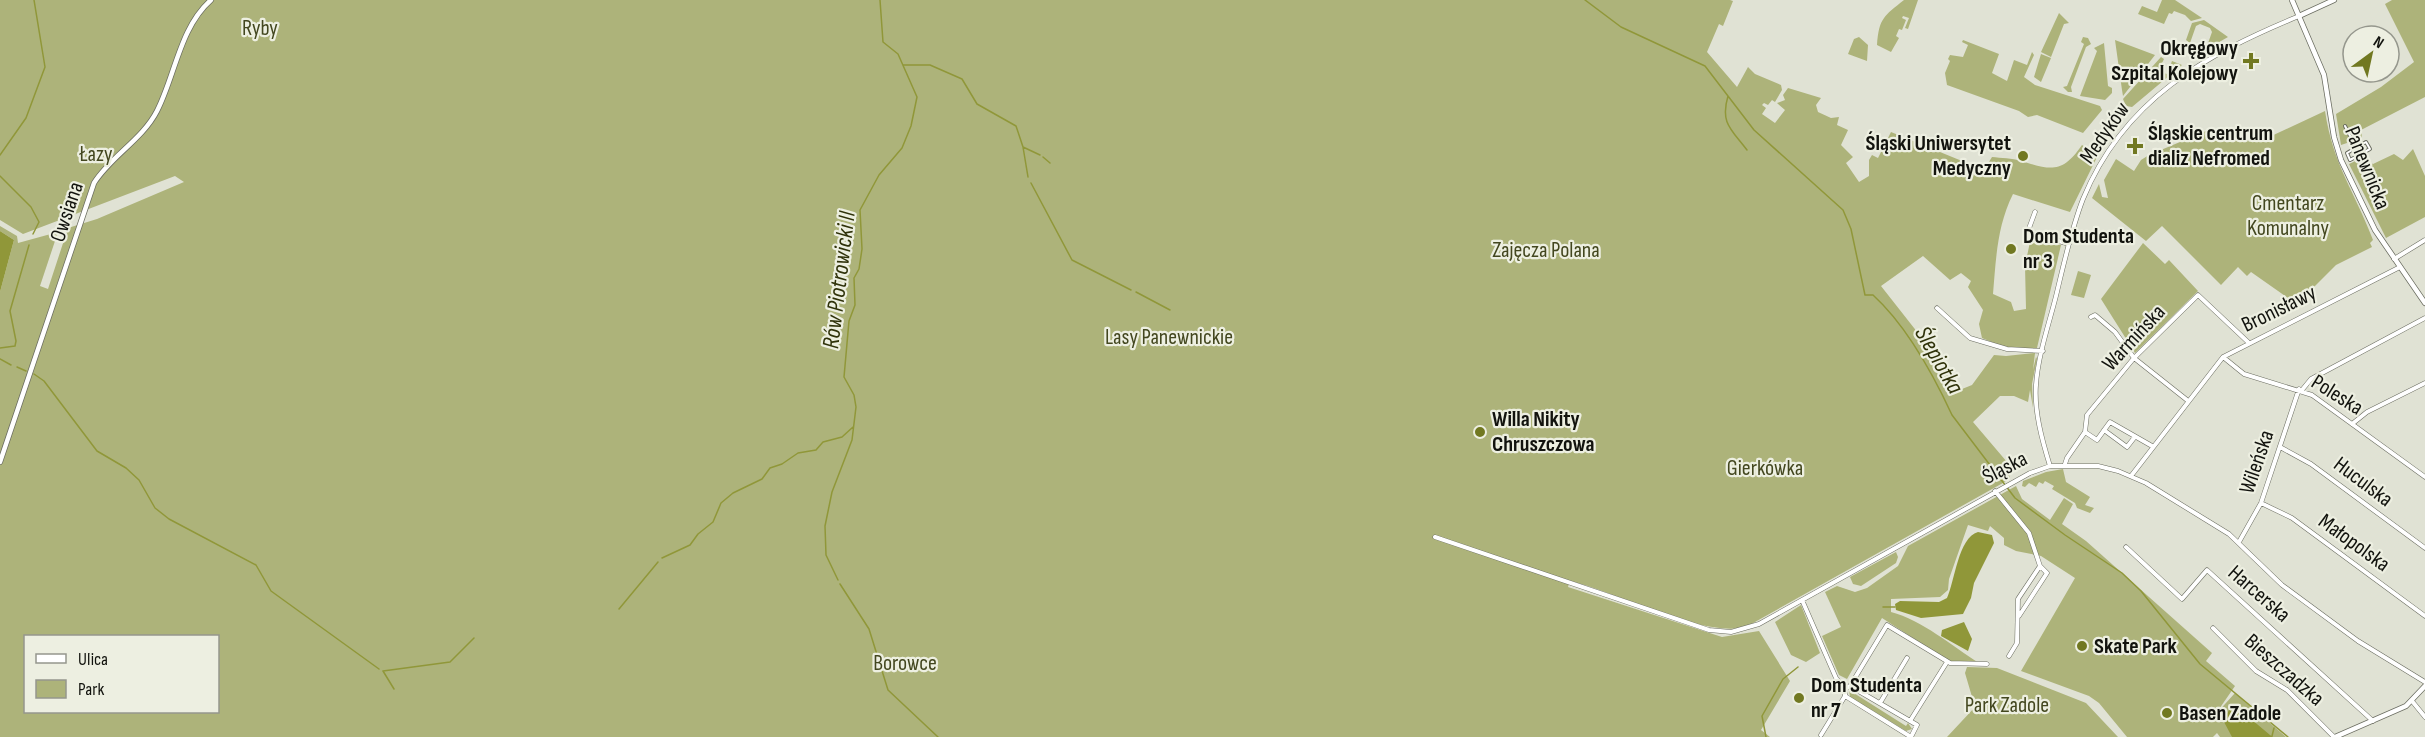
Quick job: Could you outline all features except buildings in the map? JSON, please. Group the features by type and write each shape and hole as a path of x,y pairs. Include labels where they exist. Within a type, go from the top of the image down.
{"street":[{"name":"Owsiana","path":"0,462 94,183 111,160 151,120 194,21 211,0"},
{"name":"Panewnicka","path":"2292,0 2324,75 2334,137 2340,156 2370,220 2425,303"},
{"path":"2299,16 2334,0"},
{"name":"Medyków","path":"2050,466 2036,399 2036,381 2069,244 2080,209 2095,175 2125,129 2150,100 2213,55 2299,16"},
{"path":"2345,126 2368,171"},
{"path":"2340,156 2366,142 2370,149 2350,160 2347,153"},
{"path":"2035,212 2028,231 2069,244"},
{"path":"2394,259 2425,240"},
{"name":"Bronisławy","path":"2131,476 2187,400 2223,357 2248,342 2400,267"},
{"name":"Warmińska","path":"2065,464 2085,432 2087,415 2134,358 2198,295 2248,342"},
{"path":"1937,308 1970,338 2007,349 2043,351"},
{"path":"2091,317 2096,315 2111,327 2134,358 2187,400"},
{"path":"2300,390 2311,379 2425,318"},
{"name":"Poleska","path":"2223,357 2244,374 2300,390 2425,477"},
{"path":"2352,424 2367,412 2425,382"},
{"name":"Wileńska","path":"2239,542 2260,503 2300,390"},
{"path":"2085,432 2097,440 2110,422 2134,438 2140,438 2152,446"},
{"path":"2104,430 2127,447 2134,438"},
{"name":"Huculska","path":"2280,447 2311,464 2425,548"},
{"name":"Śląska","path":"1435,537 1709,630 1723,632 1749,628 2011,482 2050,466 2065,464 2097,466 2131,476 2239,542 2290,591 2358,641 2425,684"},
{"path":"1995,492 2029,533 2040,566 2047,573 2018,618"},
{"name":"Małopolska","path":"2260,503 2292,518 2425,616"},
{"name":"Harcerska","path":"2126,547 2182,599 2206,570 2373,721"},
{"path":"2009,656 2017,643 2018,599 2040,566"},
{"path":"1802,600 1836,678 1845,689 1845,696 1821,735"},
{"path":"1845,689 1850,686 1887,625 1948,662 1987,664"},
{"name":"Bieszczadzka","path":"2213,628 2256,671 2287,690 2335,737"},
{"path":"1880,703 1906,658"},
{"path":"1910,721 1948,662"},
{"path":"2335,737 2412,701 2425,684"},
{"path":"1845,696 1911,737 1917,725 1850,686"},
{"path":"2412,701 2425,717"}],"green space":[{"name":"Lasy Panewnickie","path":"0,0 1730,0 1733,1 1723,26 1719,24 1707,52 1737,87 1748,67 1755,74 1781,85 1782,90 1775,102 1772,100 1768,105 1764,103 1762,105 1766,108 1762,114 1775,123 1785,110 1777,103 1785,100 1783,95 1788,88 1821,98 1816,105 1818,112 1831,118 1839,117 1837,125 1848,130 1841,145 1853,157 1846,163 1859,182 1869,176 1869,160 1872,155 1878,158 1891,132 1984,170 1992,157 2014,159 2048,168 2055,167 2068,161 2082,145 2098,155 2070,212 2013,194 2004,218 1998,243 1993,294 2011,302 2014,311 2026,309 2025,266 2031,237 2061,245 2037,348 2006,348 1982,338 1979,324 1983,310 1968,287 1971,281 1961,273 1950,280 1923,256 1881,286 1962,389 1972,385 1994,355 2035,353 2033,370 2036,357 2037,359 2032,384 2033,408 2030,390 2028,402 2014,396 2000,396 1973,422 2007,462 2010,479 1746,627 1728,629 1683,620 1570,581 1568,587 1722,637 1759,631 1790,681 1761,730 1770,737 0,737 0,292 14,240 0,231 0,226 17,236 18,243 58,232 40,286 48,289 68,228 97,219 184,182 175,176 23,234 0,220"},
{"path":"1904,0 1918,0 1908,29 1905,28 1909,18 1903,16 1902,18 1906,20 1902,30 1899,29 1896,36 1899,38 1891,52 1877,45 1879,29 1887,14"},
{"path":"2162,0 2175,0 2202,18 2191,21 2185,15 2174,11 2172,14 2169,13 2164,24 2138,14 2142,6 2157,12"},
{"path":"2392,0 2425,0 2425,97 2361,130 2362,138 2341,145 2336,114 2385,84 2401,84 2401,72 2414,62 2401,36 2401,24 2395,24 2385,4"},
{"path":"2059,13 2069,23 2064,24 2051,57 2041,52"},
{"path":"2204,20 2228,37 2207,49 2202,48 2204,45 2207,46 2212,32 2210,28 2200,24 2196,26 2190,43 2186,40 2192,23"},
{"path":"1859,37 1868,45 1867,61 1848,54 1854,39"},
{"path":"2083,37 2088,38 2091,44 2086,47 2071,87 2072,92 2068,92 2063,87 2067,86 2084,44 2081,42"},
{"path":"1963,40 1999,54 1992,73 2007,81 2014,60 2027,65 2032,52 2034,55 2024,77 2035,85 2100,106 2102,110 2083,133 2037,115 2028,117 2019,111 1947,85 1945,73 1950,61 1948,59 1950,55 1963,57 1968,45 1962,42"},
{"path":"2115,40 2155,55 2123,96 2122,90"},
{"path":"2104,43 2108,86 2112,88 2112,93 2105,100 2080,96 2097,51 2094,48"},
{"path":"2041,54 2051,58 2041,82 2034,77"},
{"path":"2161,57 2164,59 2158,71 2167,74 2172,61 2182,65 2132,107 2126,106 2123,99"},
{"name":"Cmentarz Komunalny","path":"2325,111 2333,147 2373,240 2370,243 2372,247 2336,265 2303,298 2288,298 2251,272 2247,276 2238,267 2221,285 2162,226 2146,241 2092,198 2099,184 2102,197 2108,198 2104,180 2116,159 2134,171 2141,160 2149,155 2211,129 2215,138 2240,126 2249,142 2265,134 2267,138"},
{"path":"2413,149 2425,176 2425,217 2386,238 2349,164 2362,158 2373,164 2394,154 2403,160"},
{"path":"2143,243 2165,264 2169,260 2198,291 2135,353 2101,299"},
{"path":"2078,271 2091,275 2084,298 2071,295"},
{"path":"2063,469 2066,482 2090,497 2085,505 2094,508 2090,513 2077,508 2075,503 2052,489 2054,486 2045,481 2043,484 2039,482 2036,487 2029,483 2025,487 2022,486 2023,481 2046,472"},
{"path":"2016,486 2022,499 2050,520 2064,498 2073,504 2062,524 2086,541 2212,653 2206,661 2235,686 2215,715 2235,693 2286,737 2220,737 2217,733 2213,737 2127,737 2099,703 2089,696 2021,671 2075,578 2041,556 2016,551 2004,545 2004,538 1990,526 1988,531 1968,525 1949,579 1948,590 1940,597 1891,599 1891,612 1925,627 1979,663 1950,662 1882,618 1847,679 1839,675 1822,636 1841,627 1825,592 1837,586 1855,592 1867,588 1898,566 1908,546"},
{"path":"1896,552 1898,557 1896,563 1861,586 1853,584 1850,577"},
{"path":"1801,605 1820,653 1806,662 1791,655 1775,622"},
{"name":"Park Zadole","path":"1967,667 1997,668 2086,703 2118,737 1947,737 1975,707 1965,673"},
{"path":"1849,690 1906,726 1908,723 1912,729 1906,731 1850,697"}],"shaded area":[{"path":"0,231 14,240 0,292"},
{"path":"1978,532 1992,535 1994,543 1974,583 1971,598 1963,614 1921,618 1896,610 1895,604 1900,601 1939,602 1947,598 1966,542"},
{"path":"1964,622 1972,639 1968,651 1941,636 1942,630"},
{"path":"2233,704 2273,737 2232,737 2223,720"}],"waterway":[{"path":"0,155 26,118 45,67 34,0"},
{"name":"Rów Piotrowicki II","path":"838,580 826,555 825,526 832,492 852,440 856,407 854,395 844,377 849,321 855,305 854,278 859,269 862,249 860,210 879,175 902,148 911,126 917,97 898,54 883,42 880,0"},
{"name":"Ślepiotka","path":"1585,0 1621,27 1705,66 1754,130 1843,210 1851,229 1865,295 1873,295 1897,321 1928,367 1952,415 2015,498 2122,573 2141,591 2200,664 2288,737"},
{"path":"904,65 930,65 962,79 977,104 1016,126 1023,147 1040,155"},
{"path":"1728,96 1725,113 1728,125 1747,150"},
{"path":"1023,147 1028,177"},
{"path":"1043,157 1050,163"},
{"path":"0,176 31,207 39,222 33,234"},
{"path":"1031,183 1072,260 1131,290"},
{"path":"0,348 15,346 10,311 29,245"},
{"path":"1136,292 1170,310"},
{"path":"0,359 11,365"},
{"path":"17,367 26,371"},
{"path":"34,374 44,381 97,451 126,468 139,480 155,508 169,519 256,565 271,591 379,669"},
{"path":"662,558 690,545 698,534 713,522 721,503 733,493 762,479 770,468 782,464 798,453 816,450 823,442 842,437 853,427"},
{"path":"619,609 658,562"},
{"name":"Rów Piotrowicki II","path":"840,584 869,629 888,690 938,737"},
{"path":"1883,607 1895,607"},
{"path":"394,689 383,671 450,662 474,638"},
{"path":"1766,737 1762,716 1783,679 1798,667"},
{"path":"2272,736 2274,728"}],"place":[{"name":"Okręgowy Szpital Kolejowy","path":"2251,61"},
{"name":"Śląskie centrum dializ Nefromed","path":"2135,146"},
{"name":"Śląski Uniwersytet Medyczny","path":"2023,156"},
{"name":"Dom Studenta nr 3","path":"2011,249"},
{"name":"Willa Nikity Chruszczowa","path":"1480,432"},
{"name":"Skate Park","path":"2082,646"},
{"name":"Dom Studenta nr 7","path":"1799,698"},
{"name":"Basen Zadole","path":"2167,713"}],"park label":[{"name":"Ryby","path":"260,28"},
{"name":"Łazy","path":"96,154"},
{"name":"Zajęcza Polana","path":"1546,250"},
{"name":"Gierkówka","path":"1765,468"},
{"name":"Borowce","path":"905,663"}]}
